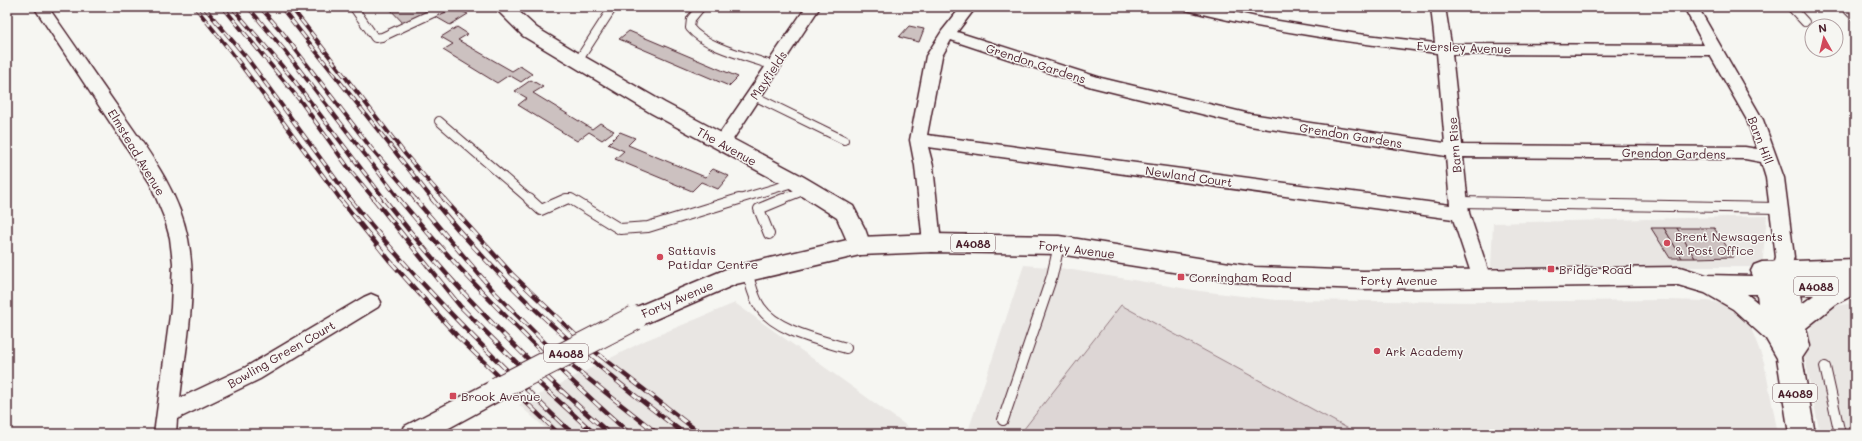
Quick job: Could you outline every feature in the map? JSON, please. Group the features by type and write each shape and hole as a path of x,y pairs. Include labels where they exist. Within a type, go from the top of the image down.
{"main road":[{"name":"The Avenue","path":"503,7 530,32 578,61 722,143 802,186 845,212 854,229 860,246"},
{"name":"Forty Avenue","path":"414,434 497,389 635,318 732,276 860,246 932,243 1059,245 1255,276 1363,280 1482,280 1680,276 1694,282 1706,284 1779,278"},
{"path":"1680,276 1691,271 1779,278 1855,268"},
{"name":"A4088","path":"1779,278 1817,286 1855,284"},
{"name":"A4089","path":"1779,278 1768,293 1785,329 1778,341 1789,355 1805,433"},
{"path":"1706,284 1741,302 1785,329 1828,297 1855,284"}],"street":[{"name":"Elmstead Avenue","path":"41,7 158,182 173,217 179,238 182,263 180,308 169,413 165,434"},
{"name":"Mayfields","path":"722,143 813,7"},
{"path":"932,243 924,166 918,140 934,56 947,34 969,7"},
{"name":"Eversley Avenue","path":"1191,7 1261,23 1358,39 1444,49 1716,50"},
{"name":"Barn Rise","path":"1438,7 1444,49 1460,207 1482,280"},
{"name":"Barn Hill","path":"1692,7 1755,120 1775,178 1784,251 1779,278"},
{"name":"Grendon Gardens","path":"947,34 1098,83 1250,120 1455,151 1745,153 1768,157"},
{"name":"Newland Court","path":"918,140 1460,207"},
{"name":"Bowling Green Court","path":"169,413 253,373 371,302"}],"lane":[{"path":"354,8 375,38 382,37 446,7"},
{"path":"578,61 613,7"},
{"path":"701,7 691,20 690,27 693,33 714,44 774,66"},
{"path":"1791,7 1804,21"},
{"path":"1845,7 1855,17"},
{"path":"754,96 844,140"},
{"path":"439,121 541,210 569,198 620,229 648,227 802,186"},
{"path":"769,234 759,209 802,186"},
{"path":"1460,207 1778,208"},
{"path":"1003,420 1052,276 1059,245"},
{"path":"747,272 761,309 774,322 846,348"},
{"path":"1825,367 1840,434"}],"shaded area":[{"path":"1767,216 1762,267 1491,267 1493,223"},
{"name":"Ark Academy","path":"1024,265 1060,268 1200,291 1276,300 1483,302 1663,300 1707,301 1720,303 1739,315 1751,328 1764,362 1778,434 967,434"},
{"path":"735,303 918,434 552,434 519,405 644,341"},
{"path":"1855,303 1855,434 1820,434 1805,359 1805,342 1816,317 1833,306"},
{"path":"1121,305 1358,434 1020,434"}],"building":[{"path":"388,7 443,7 405,25"},
{"path":"453,7 468,14 450,25 436,17"},
{"path":"909,26 924,29 919,42 899,37"},
{"path":"457,27 468,34 458,40 512,71 520,66 532,74 521,82 509,75 497,83 443,50 453,44 441,37"},
{"path":"629,31 738,77 729,86 619,39"},
{"path":"531,80 543,87 533,93 592,129 600,123 614,131 602,140 589,132 577,141 518,105 527,98 515,91"},
{"path":"620,132 635,138 628,145 705,177 713,169 729,176 718,189 701,182 692,191 615,159 624,151 608,144"},
{"name":"Brent Newsagents & Post Office","path":"1651,228 1664,228 1682,258 1670,258"},
{"path":"1664,228 1677,228 1695,258 1682,258"},
{"path":"1677,228 1714,228 1734,257 1695,258"}],"waterway":[{"path":"7,355 7,368"}],"railway":[{"path":"195,7 232,53 341,200"},
{"path":"204,7 247,58 351,200"},
{"path":"223,7 302,103 350,170 375,200"},
{"path":"232,7 293,79 385,200"},
{"path":"248,7 285,51 400,200"},
{"path":"260,7 282,32 371,148 416,200"},
{"path":"281,7 433,200"},
{"path":"291,7 405,154 445,200"},
{"path":"340,199 390,261 459,338 559,434"},
{"path":"350,199 403,261 458,321 573,434"},
{"path":"374,199 460,306 521,367 595,434"},
{"path":"384,199 436,262 491,322 579,407 610,434"},
{"path":"399,199 426,231 510,321 630,434"},
{"path":"415,199 495,293 552,350 658,434"},
{"path":"432,199 490,265 551,324 583,353 685,434"},
{"path":"444,199 512,274 584,343 701,434"}],"place":[{"name":"Brent Newsagents & Post Office","path":"1667,243"},
{"name":"Sattavis Patidar Centre","path":"660,257"},
{"name":"Bridge Road","path":"1551,269"},
{"name":"Corringham Road","path":"1181,277"},
{"name":"Ark Academy","path":"1377,351"},
{"name":"Brook Avenue","path":"453,396"}]}
